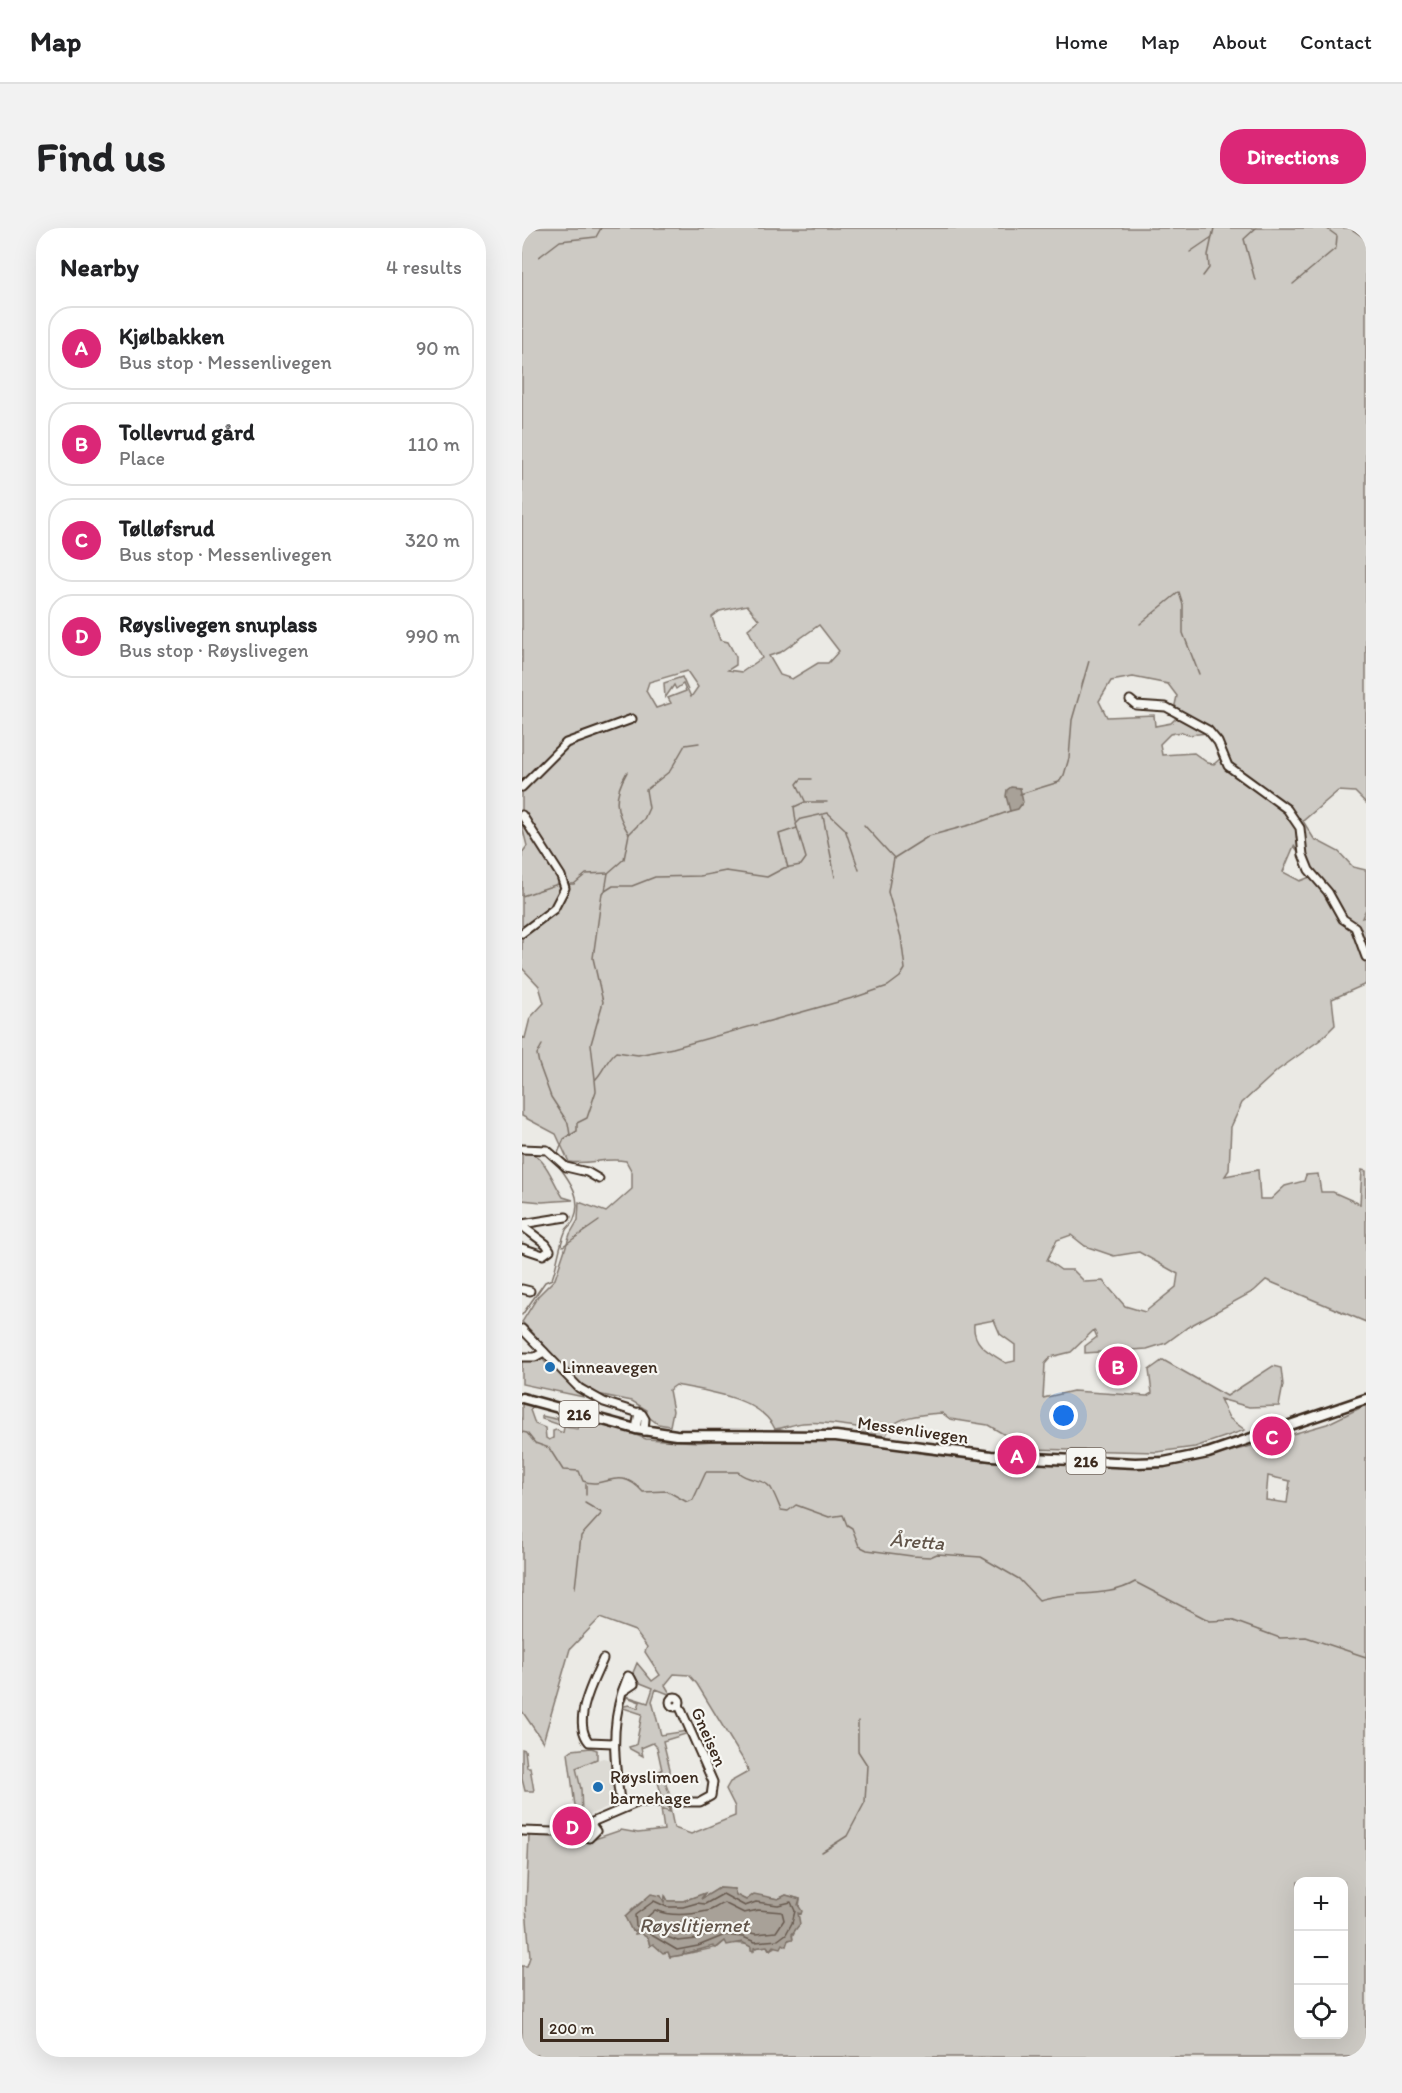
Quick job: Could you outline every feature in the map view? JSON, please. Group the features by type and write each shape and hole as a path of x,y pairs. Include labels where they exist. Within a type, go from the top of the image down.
{"main road":[{"name":"Messenlivegen","path":"522,1398 640,1430 702,1437 842,1437 991,1456 1156,1462 1208,1453 1366,1399"}],"street":[{"path":"1130,700 1136,705 1166,707 1208,730 1218,741 1222,759 1228,766 1287,809 1300,828 1303,855 1309,870 1328,892 1343,919 1357,929 1366,957"},
{"path":"522,788 566,743 632,719"},
{"path":"522,815 561,876 564,888 554,909 522,933"},
{"path":"522,1149 547,1150 567,1167 587,1172 599,1179"},
{"path":"522,1225 566,1217"},
{"path":"522,1225 548,1245 550,1250 543,1255 522,1248"},
{"path":"522,1329 584,1392 604,1402 639,1412 645,1419 640,1430"},
{"path":"522,1357 535,1357 544,1352"},
{"path":"603,1659 584,1709 583,1730 589,1742 613,1743"},
{"path":"621,1807 613,1743 616,1715 622,1692"},
{"name":"Gneisen","path":"569,1830 621,1807 650,1800 700,1802 708,1799 713,1793 713,1782 679,1705"},
{"path":"522,1831 569,1830 584,1837 592,1837 596,1831 590,1822"}],"shaded area":[{"path":"522,228 1366,228 1366,803 1355,792 1338,791 1303,821 1314,839 1339,852 1353,867 1366,870 1366,909 1362,918 1366,917 1366,984 1332,999 1335,1025 1320,1040 1278,1070 1242,1103 1231,1127 1229,1170 1225,1176 1258,1170 1260,1199 1271,1199 1285,1186 1304,1181 1306,1175 1318,1174 1321,1192 1333,1192 1360,1204 1362,1170 1366,1171 1366,1322 1266,1280 1254,1291 1188,1327 1166,1343 1147,1349 1085,1353 1085,1346 1097,1337 1094,1330 1071,1352 1051,1357 1045,1364 1043,1398 1073,1391 1147,1396 1152,1393 1149,1370 1163,1360 1227,1396 1273,1366 1281,1368 1283,1385 1279,1406 1249,1407 1220,1399 1229,1418 1245,1430 1195,1447 1157,1452 1029,1449 988,1425 950,1419 942,1413 917,1415 901,1420 889,1429 886,1436 858,1432 857,1427 823,1423 803,1423 775,1429 768,1418 745,1403 717,1393 676,1385 669,1390 673,1411 670,1426 658,1424 646,1415 647,1410 632,1401 602,1395 602,1398 579,1382 522,1322 538,1296 555,1279 570,1234 578,1220 579,1202 606,1212 632,1189 632,1172 626,1161 569,1162 556,1134 522,1116 522,1037 525,1038 530,1018 544,1003 539,986 522,968 522,936 551,916 562,903 567,887 560,900 522,932 522,853 527,846 522,826","holes":["747,605 759,620 748,629 762,658 742,672 728,670 736,665 736,657 728,642 720,640 712,617 720,611","819,625 839,651 828,663 818,663 792,679 780,675 769,656 781,652","687,671 698,687 691,697 682,677 664,683 665,698 674,685 676,689 683,684 686,691 668,698 671,703 656,708 646,691 649,682","1133,677 1168,684 1177,696 1175,705 1179,715 1171,723 1155,726 1154,715 1107,717 1099,701 1111,681","1208,733 1220,744 1222,757 1214,764 1208,763 1194,753 1162,755 1160,744 1170,734","1294,846 1308,864 1310,877 1300,881 1283,872","1071,1235 1085,1246 1114,1256 1139,1252 1178,1274 1176,1287 1145,1312 1125,1306 1103,1281 1085,1282 1073,1270 1061,1270 1047,1260 1057,1240","994,1320 1000,1334 1015,1345 1015,1361 1006,1363 988,1352 979,1343 974,1324"]},
{"path":"522,1150 543,1162 563,1197 573,1200 542,1202 522,1200"},
{"path":"541,1357 550,1368 554,1368 593,1399 522,1384 522,1359"},
{"path":"522,1401 534,1405 530,1410 535,1424 545,1428 546,1438 549,1440 553,1438 553,1431 563,1433 564,1427 578,1429 580,1419 615,1427 646,1439 698,1442 759,1438 860,1440 911,1452 983,1461 1158,1468 1244,1448 1327,1424 1366,1405 1366,2057 522,2057 522,1966 527,1966 530,1957 526,1907 529,1835 569,1833 583,1840 592,1840 621,1830 638,1833 664,1830 661,1809 670,1812 666,1804 669,1803 674,1828 691,1834 735,1816 735,1807 726,1789 730,1782 748,1772 747,1766 697,1684 689,1675 674,1674 665,1685 671,1695 656,1689 652,1701 661,1735 687,1731 689,1733 663,1741 670,1769 670,1780 665,1782 671,1798 654,1798 662,1796 655,1772 662,1770 657,1747 653,1743 641,1748 643,1756 630,1749 629,1747 636,1745 642,1714 620,1707 629,1705 638,1708 640,1702 627,1697 625,1701 621,1701 623,1695 648,1703 653,1688 638,1682 632,1675 637,1663 652,1681 660,1675 645,1652 647,1647 635,1631 600,1618 570,1649 543,1742 522,1711","holes":["1268,1476 1290,1481 1287,1503 1266,1500","719,1888 734,1889 736,1895 746,1900 755,1895 778,1899 786,1895 800,1899 797,1926 791,1939 769,1950 767,1946 754,1948 753,1951 751,1946 725,1941 718,1947 686,1954 684,1951 682,1955 670,1957 668,1952 653,1944 650,1946 648,1938 636,1930 632,1931 626,1918 640,1903 649,1898 658,1896 665,1902 666,1897 668,1901 683,1901 704,1894 701,1900"]},
{"path":"559,1410 572,1418 572,1424 566,1427 542,1419 542,1416 560,1420 556,1417 560,1417 557,1412"},
{"path":"591,1748 597,1750 597,1759 576,1768 581,1789 582,1814 587,1816 577,1821 568,1753 572,1750"},
{"path":"522,1749 525,1750 527,1767 530,1767 534,1791 525,1791 522,1779"},
{"name":"Røyslimoen barnehage","path":"603,1758 611,1760 616,1803 587,1816 582,1814 581,1789 576,1768"}],"water":[{"path":"1011,787 1020,788 1023,802 1018,809 1010,811 1006,796 1007,790"},
{"name":"Røyslitjernet","path":"719,1888 734,1889 736,1895 746,1900 754,1894 778,1899 786,1895 800,1899 798,1905 802,1911 801,1914 798,1913 800,1924 792,1934 793,1939 788,1940 786,1946 783,1944 781,1948 773,1946 770,1950 767,1946 754,1948 754,1951 742,1942 727,1945 725,1941 716,1948 713,1946 670,1957 668,1952 663,1953 653,1944 650,1946 648,1938 640,1933 635,1934 635,1930 632,1931 625,1917 651,1894 661,1896 664,1902 665,1896 668,1901 683,1901 705,1893 701,1899"}],"waterway":[{"path":"539,257 560,241 596,237 601,228"},
{"path":"1203,276 1209,268 1208,255 1214,228"},
{"path":"1255,280 1244,239 1256,228"},
{"path":"1293,284 1336,248 1337,236 1326,228"},
{"path":"1350,228 1366,239"},
{"path":"1190,252 1212,237"},
{"path":"1140,624 1179,592 1183,605 1183,633 1199,674"},
{"path":"1020,794 1059,782 1064,775 1069,758 1072,720 1089,661"},
{"path":"605,891 608,873 624,859 629,834 644,819 649,808 646,790 670,771 685,745 699,743"},
{"path":"627,772 619,788 617,803 620,818 629,834"},
{"path":"805,801 797,784 801,779 811,779"},
{"path":"796,822 794,807 805,802 827,802"},
{"path":"558,1153 564,1139 577,1131 577,1123 587,1118 596,1091 595,1080 616,1052 638,1055 673,1048 856,997 888,986 900,977 905,969 901,937 888,892 894,858 929,836 1010,811"},
{"path":"595,1079 591,1044 603,1002 593,958 602,893 613,886 632,886 655,877 700,876 726,871 767,877 784,868 801,865 806,858 796,824 801,819 828,813 845,829 859,870"},
{"path":"823,816 835,877"},
{"path":"864,825 894,858"},
{"path":"788,868 779,834 797,828"},
{"path":"566,884 574,884 586,874 608,873"},
{"path":"522,896 558,884"},
{"path":"542,1045 537,1054 539,1064 551,1097 568,1123 570,1135"},
{"path":"522,1315 545,1282 552,1279 564,1236 576,1211 574,1190 558,1165"},
{"path":"563,1246 599,1221"},
{"name":"Åretta","path":"522,1432 527,1433 535,1443 549,1448 563,1470 579,1471 583,1481 599,1483 612,1479 626,1480 643,1492 667,1491 687,1502 693,1500 706,1472 738,1472 768,1485 781,1510 788,1511 796,1505 829,1517 843,1515 847,1525 852,1528 859,1546 867,1550 912,1556 930,1557 937,1554 981,1557 1019,1579 1039,1600 1064,1595 1113,1591 1135,1582 1210,1621 1231,1620 1280,1638 1306,1637 1366,1657"},
{"path":"586,1484 586,1495"},
{"path":"575,1588 581,1536 602,1513 585,1503"},
{"path":"822,1852 847,1836 865,1802 867,1765 858,1751 858,1721"},
{"path":"529,2057 538,2055"}],"place":[{"name":"Tollevrud gård","path":"1118,1366"},
{"name":"Linneavegen","path":"550,1367"},
{"name":"Tølløfsrud","path":"1272,1436"},
{"name":"Kjølbakken","path":"1017,1455"},
{"name":"Røyslimoen barnehage","path":"598,1787"},
{"name":"Røyslivegen snuplass","path":"572,1826"}]}
